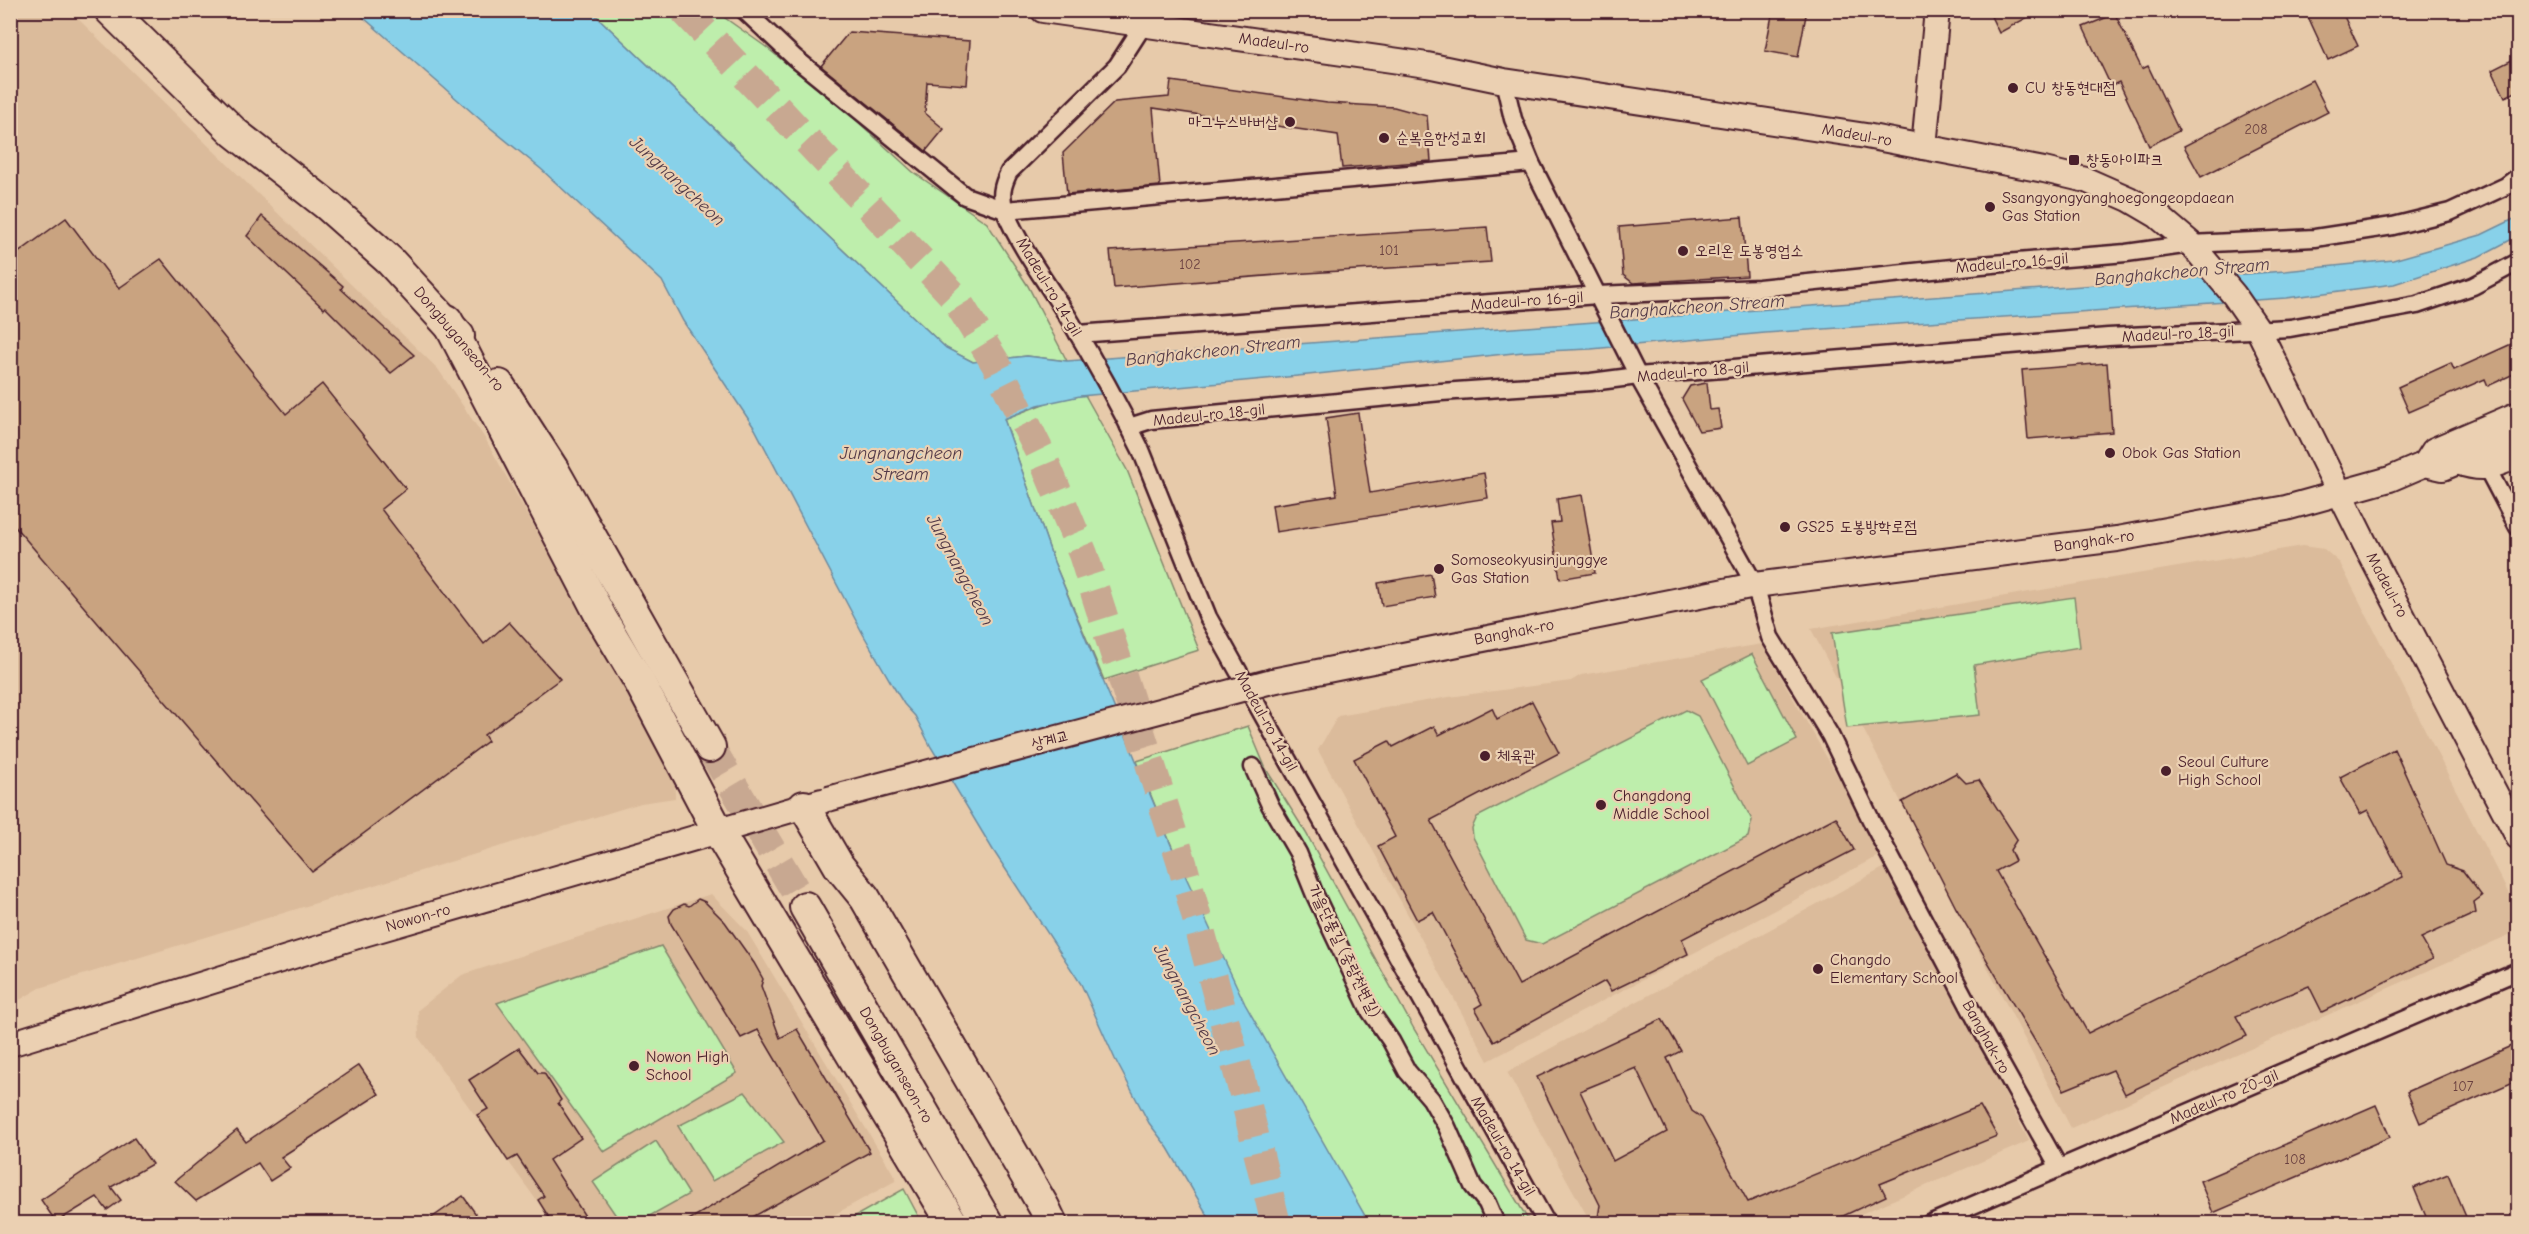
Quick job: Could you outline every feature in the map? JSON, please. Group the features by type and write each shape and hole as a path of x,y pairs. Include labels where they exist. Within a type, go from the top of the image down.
{"highway":[{"name":"Dongbuganseon-ro","path":"110,10 235,132 328,206 390,261 447,320 508,397 553,469 710,747"},
{"path":"447,320 602,619 639,681 718,831 954,1224"},
{"path":"816,802 839,866 865,898 1052,1224"},
{"name":"Dongbuganseon-ro","path":"804,907 988,1224"}],"main road":[{"name":"Madeul-ro","path":"1043,10 1146,17 1426,65 1504,81 1924,147 2086,180 2129,199 2158,216 2196,250 2245,310 2259,331 2518,837"},
{"path":"1924,147 1937,10"},
{"path":"2518,398 2478,419 2459,450 2476,468 2487,468 2518,456"},
{"name":"Banghak-ro","path":"1272,681 1755,585 2117,539 2286,508 2390,479 2425,464 2443,468 2459,450 2518,414"},
{"name":"Banghak-ro","path":"2459,450 2518,436"},
{"name":"상계교","path":"816,802 1272,681"},
{"name":"Nowon-ro","path":"10,1044 364,934 816,802"}],"street":[{"path":"744,10 795,58 965,195 1005,210 1531,163"},
{"name":"Madeul-ro 14-gil","path":"1146,17 1117,66 1009,172 1001,189 1005,210 1022,243 1081,339 1141,450 1208,617 1547,1224"},
{"path":"1504,81 1513,119 1531,163 1600,300"},
{"path":"2196,250 2315,238 2393,226 2450,212 2506,186 2518,177"},
{"name":"Madeul-ro 16-gil","path":"1081,339 1759,288 1981,265 2126,253 2196,250"},
{"path":"2259,331 2290,328 2417,305 2473,286 2518,262"},
{"name":"Banghak-ro","path":"1600,300 1635,369 1755,585 1770,637 1830,735 1873,824 1979,1025 2059,1168"},
{"name":"Madeul-ro 18-gil","path":"1129,427 1151,420 1229,412 1441,392 1591,382 1635,369 2206,331 2259,331"},
{"path":"2487,468 2518,527"},
{"name":"가을단풍길 (중랑천변길)","path":"1253,767 1270,805 1299,853 1315,895 1370,1011 1391,1041 1407,1071 1431,1100 1473,1186 1487,1203 1496,1224"},
{"name":"Madeul-ro 20-gil","path":"1929,1224 2518,971"}],"shaded area":[{"path":"11,11 70,11 438,369 486,440 574,598 674,762 675,798 641,803 40,988 11,1005"},
{"name":"Seoul Culture High School","path":"2302,546 2324,549 2340,563 2518,912 2518,931 2071,1128 1811,629"},
{"name":"Changdong Middle School","path":"1762,644 1882,854 1488,1061 1318,750 1338,716 1449,697 1571,681 1581,675"},
{"name":"Changdo Elementary School","path":"1887,866 2029,1141 1840,1223 1591,1223 1507,1072"},
{"name":"Nowon High School","path":"711,894 746,930 897,1180 819,1223 553,1223 419,1038 418,1010 462,975"}],"green space":[{"path":"591,11 715,11 766,47 856,120 913,172 987,223 1028,286 1067,361 1027,356 973,362 946,348"},
{"path":"1085,395 1127,470 1199,650 1104,680 1054,562 1004,419 1051,401"},
{"path":"2074,597 2080,647 1974,665 1980,715 1847,728 1832,633"},
{"path":"1752,654 1797,740 1747,766 1702,679"},
{"path":"1686,710 1698,716 1752,820 1748,837 1542,944 1526,940 1473,837 1472,828 1477,817"},
{"path":"1248,726 1266,769 1306,833 1414,1029 1530,1223 1369,1223 1290,1088 1215,946 1137,761"},
{"path":"661,946 737,1073 604,1152 497,1003"},
{"path":"745,1092 784,1142 712,1181 678,1126"},
{"path":"656,1141 689,1194 637,1223 621,1223 593,1182"},
{"path":"904,1189 922,1223 843,1223"}],"water":[{"name":"Jungnangcheon Stream","path":"356,11 591,11 946,348 973,362 1027,356 1067,361 2285,271 2393,260 2481,235 2518,217 2518,236 2478,257 2394,284 2286,298 1765,333 1591,349 1523,352 1080,396 1038,405 1004,419 1054,562 1171,845 1245,1004 1369,1223 1212,1223 1168,1148 1149,1123 1115,1059 1081,984 993,850 915,716 893,686 863,634 755,429 683,321 662,281 541,169 482,121"}],"building":[{"path":"1773,10 1807,10 1798,57 1765,51"},
{"path":"1988,10 2041,10 1999,33"},
{"path":"2305,10 2341,10 2358,46 2328,60"},
{"path":"2115,14 2142,69 2148,66 2179,131 2149,146 2119,82 2111,86 2083,27"},
{"path":"849,32 970,41 967,85 927,82 925,113 944,129 926,151 821,66"},
{"path":"2518,57 2518,91 2505,97 2492,70"},
{"path":"2312,80 2328,112 2201,177 2184,146"},
{"path":"1171,81 1327,103 1394,107 1427,116 1431,161 1342,168 1338,135 1153,108 1160,186 1067,194 1063,153 1115,102 1169,97"},
{"path":"262,216 343,286 341,289 414,355 391,373 325,307 324,309 247,236"},
{"name":"오리온 도봉영업소","path":"1742,217 1747,276 1633,283 1623,275 1619,227"},
{"path":"66,218 119,288 161,259 286,414 322,384 406,489 381,509 484,644 509,622 560,679 484,735 488,741 312,872 10,521 10,259"},
{"path":"1487,227 1491,262 1290,274 1114,288 1110,251"},
{"path":"2518,341 2518,372 2488,386 2485,379 2409,412 2398,387 2451,363 2454,370"},
{"path":"2107,363 2112,432 2028,439 2022,370"},
{"path":"1707,383 1710,410 1718,409 1721,428 1699,431 1682,399 1690,386"},
{"path":"1358,413 1370,493 1484,473 1488,498 1276,532 1272,505 1337,495 1326,418"},
{"path":"1582,495 1595,573 1560,579 1551,523 1560,522 1557,499"},
{"path":"1431,574 1435,597 1382,606 1378,583"},
{"path":"1532,701 1559,753 1431,820 1519,985 1836,817 1854,850 1682,939 1688,954 1611,991 1605,981 1494,1042 1475,1008 1482,1004 1433,912 1417,920 1378,846 1395,837 1354,759 1389,741 1393,747 1434,726 1439,735 1492,708 1497,719"},
{"path":"2394,749 2446,865 2463,871 2482,896 2474,902 2476,913 2421,938 2433,959 2322,1012 2309,986 2236,1016 2247,1036 2125,1094 2113,1070 2064,1090 1956,908 1902,802 1956,773 1966,783 1979,780 2017,839 2010,850 2015,861 1996,871 2088,1033 2403,877 2368,810 2360,814 2340,777"},
{"path":"698,899 705,902 725,922 754,963 763,979 761,986 780,1038 797,1029 870,1152 740,1224 682,1224 823,1140 758,1030 741,1038 671,924 669,916 674,909 684,904 689,906"},
{"path":"1662,1019 1681,1051 1667,1058 1692,1111 1702,1118 1748,1202 1980,1106 1997,1136 1880,1184 1886,1196 1826,1224 1802,1224 1800,1218 1787,1224 1597,1224 1600,1205 1537,1077","holes":["1636,1068 1667,1132 1613,1161 1580,1091"]},
{"path":"2518,1043 2518,1080 2420,1123 2407,1092"},
{"path":"519,1048 538,1073 544,1073 561,1100 558,1103 581,1138 549,1160 590,1224 553,1224 538,1200 544,1196 517,1156 508,1161 477,1115 488,1109 469,1080"},
{"path":"359,1065 379,1094 281,1157 290,1168 270,1181 258,1163 196,1201 175,1181 237,1130 246,1142"},
{"path":"2376,1105 2390,1137 2213,1213 2200,1181"},
{"path":"134,1138 152,1164 111,1187 121,1200 107,1210 97,1197 56,1222 41,1200"},
{"path":"2448,1174 2469,1224 2429,1224 2414,1188"},
{"path":"463,1196 483,1224 423,1224"}],"tunnel":[{"path":"684,10 954,296 996,364 1045,463 1083,554 1182,863 1243,1090 1276,1224"},
{"path":"710,747 805,907"}],"place":[{"name":"CU 창동현대점","path":"2013,88"},
{"name":"마그누스바버샵","path":"1290,122"},
{"name":"순복음한성교회","path":"1384,138"},
{"name":"창동아이파크","path":"2074,160"},
{"name":"Ssangyongyanghoegongeopdaean Gas Station","path":"1990,207"},
{"name":"오리온 도봉영업소","path":"1683,251"},
{"name":"Obok Gas Station","path":"2110,453"},
{"name":"GS25 도봉방학로점","path":"1785,527"},
{"name":"Somoseokyusinjunggye Gas Station","path":"1439,569"},
{"name":"체육관","path":"1485,756"},
{"name":"Seoul Culture High School","path":"2166,771"},
{"name":"Changdong Middle School","path":"1601,805"},
{"name":"Changdo Elementary School","path":"1818,969"},
{"name":"Nowon High School","path":"634,1066"}],"water label":[{"name":"Jungnangcheon","path":"677,181"},
{"name":"Banghakcheon Stream","path":"2182,272"},
{"name":"Banghakcheon Stream","path":"1697,307"},
{"name":"Banghakcheon Stream","path":"1213,351"},
{"name":"Jungnangcheon","path":"960,570"},
{"name":"Jungnangcheon","path":"1187,1000"}]}
